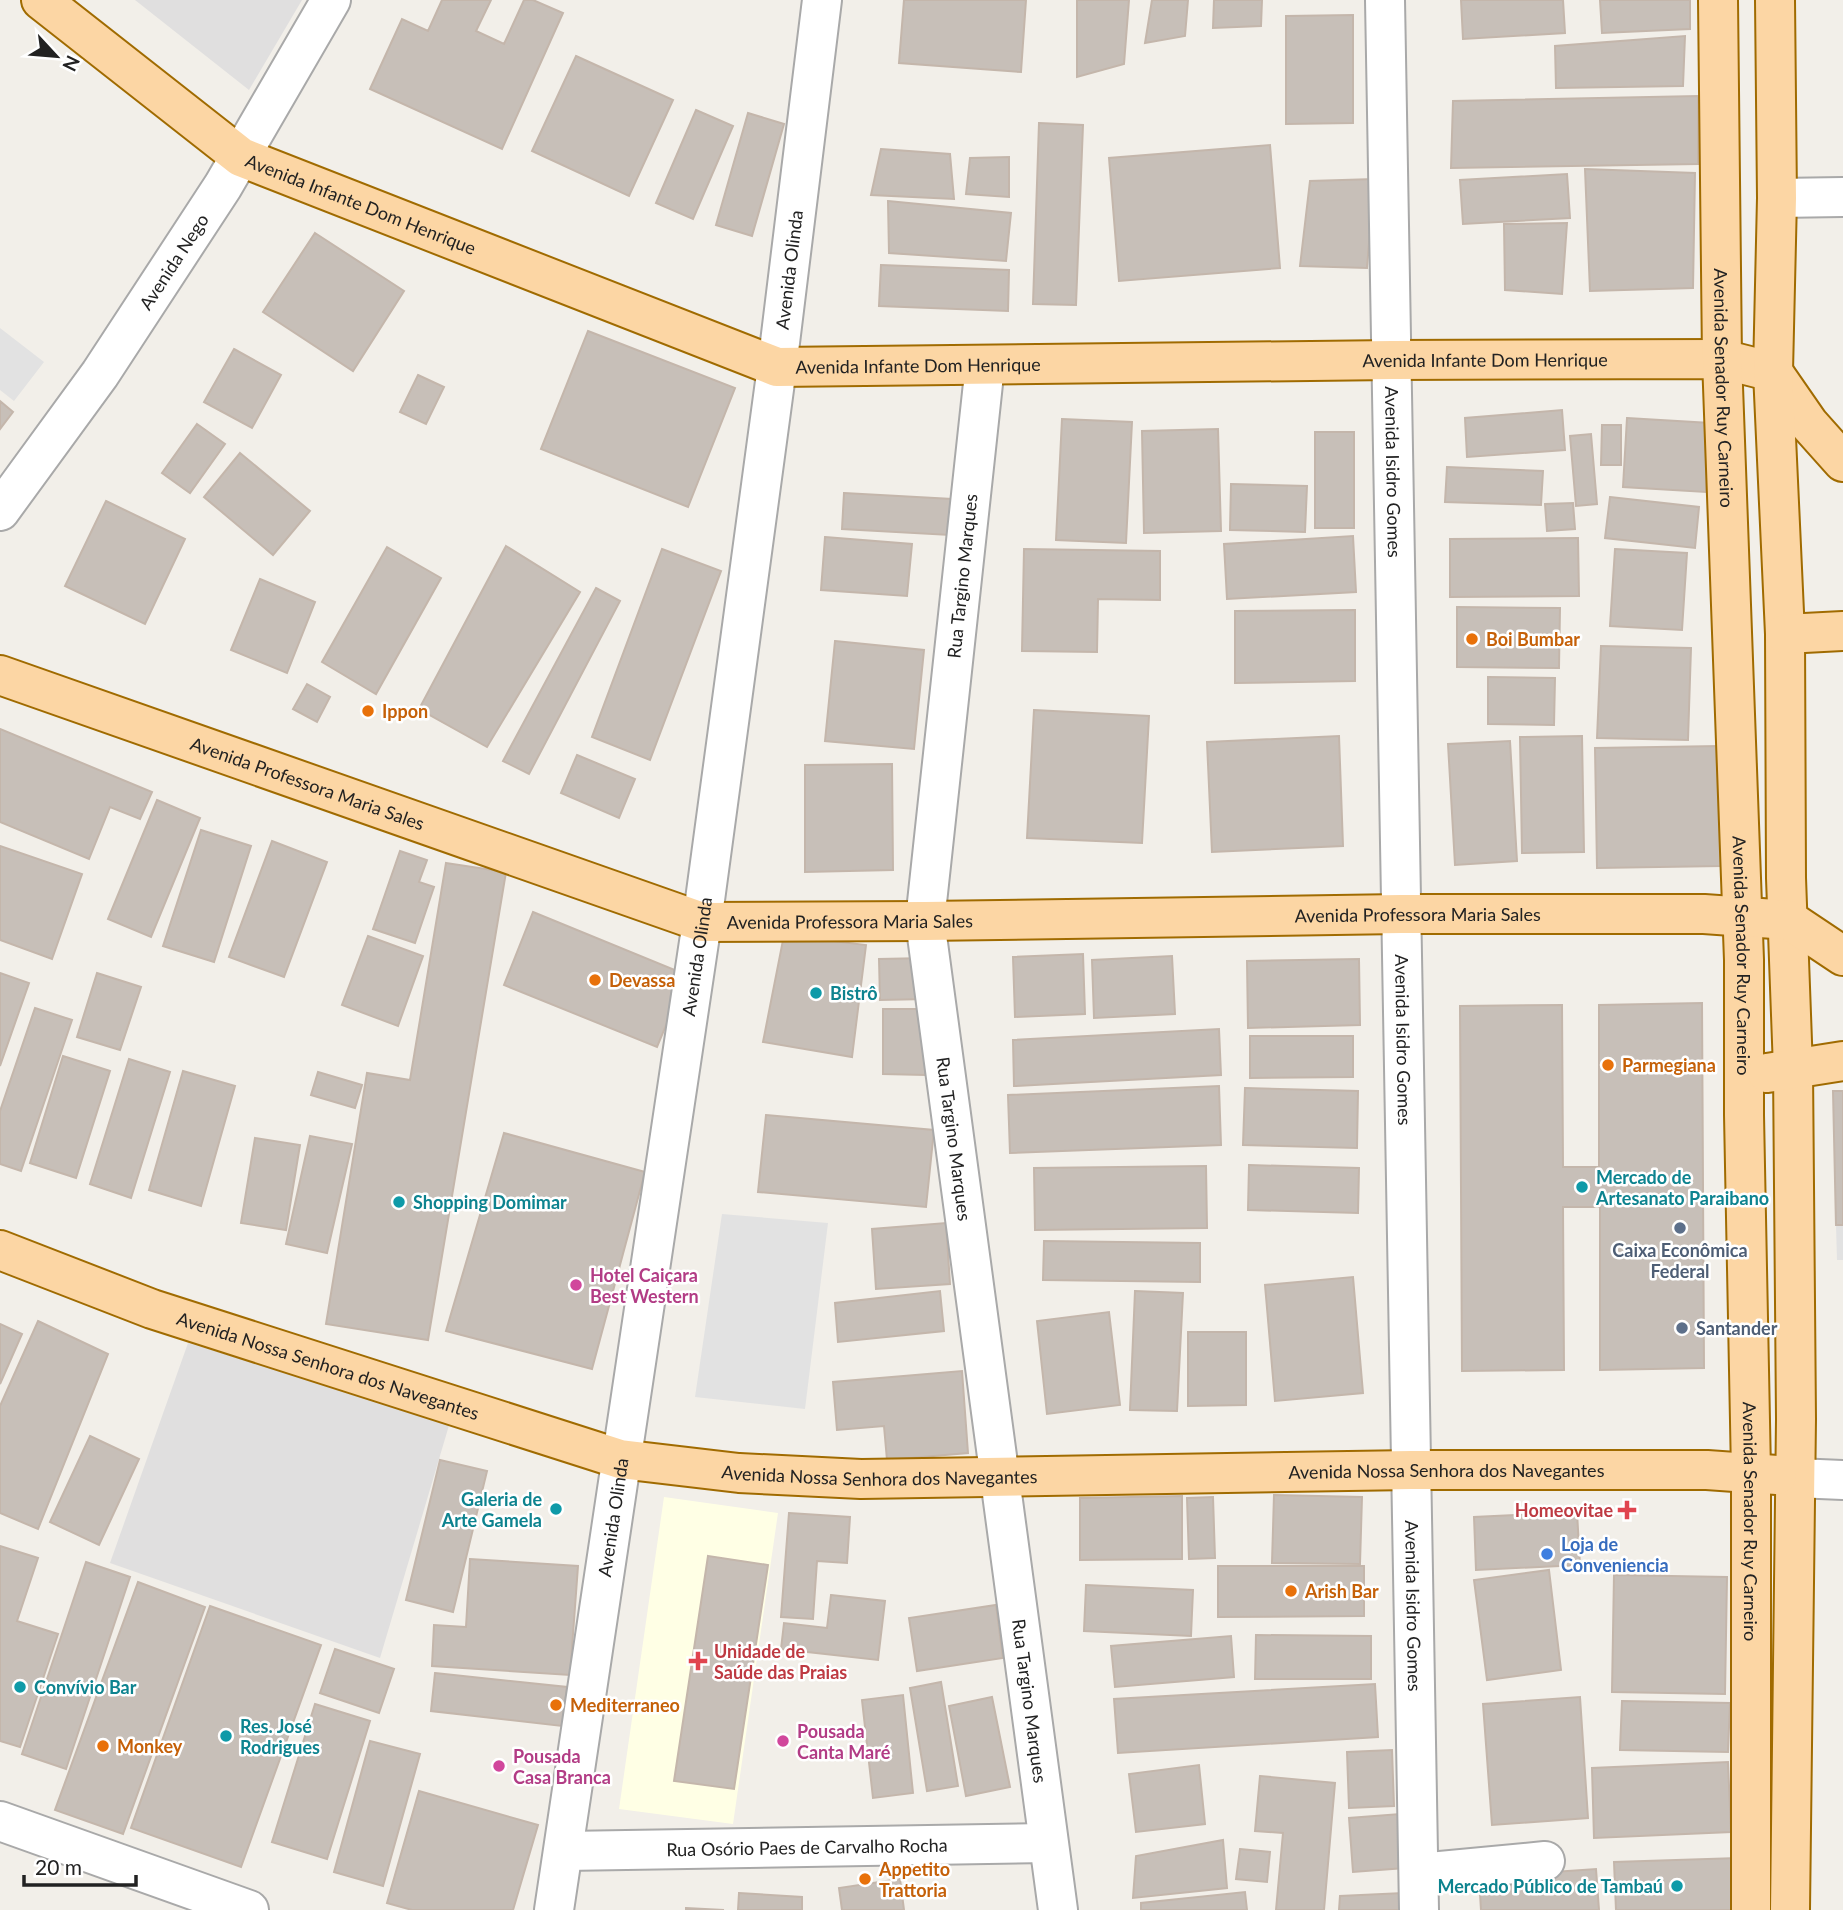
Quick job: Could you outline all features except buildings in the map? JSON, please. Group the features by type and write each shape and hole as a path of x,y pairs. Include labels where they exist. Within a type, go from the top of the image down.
{"main road":[{"name":"Avenida Infante Dom Henrique","path":"41,0 241,157 777,367 1722,359 1773,372"},
{"name":"Avenida Senador Ruy Carneiro","path":"1718,0 1722,359 1744,960 1751,1472 1751,1910"},
{"path":"1775,0 1777,198 1773,372 1785,634 1786,878 1793,1069 1796,1478 1790,1910"},
{"path":"1773,372 1809,424 1843,462"},
{"path":"1785,634 1843,631"},
{"name":"Avenida Professora Maria Sales","path":"0,675 702,922 1401,914 1741,916 1789,920"},
{"path":"1789,920 1843,957"},
{"path":"1745,1077 1843,1060"},
{"name":"Avenida Nossa Senhora dos Navegantes","path":"0,1250 152,1309 620,1459 739,1473 861,1479 1411,1469 1751,1472 1796,1478"}],"street":[{"name":"Avenida Nego","path":"0,511 100,374 241,157 331,0"},
{"name":"Avenida Olinda","path":"555,1910 702,922 777,367 822,0"},
{"name":"Avenida Isidro Gomes","path":"1385,0 1419,1910"},
{"path":"1777,198 1843,197"},
{"name":"Rua Targino Marques","path":"985,365 925,921 1058,1910"},
{"path":"1796,1478 1843,1480"},
{"path":"0,1821 249,1910"},
{"name":"Rua Osório Paes de Carvalho Rocha","path":"565,1851 1048,1843"},
{"path":"1419,1873 1545,1861"}],"shaded area":[{"path":"135,0 302,0 249,90"},
{"path":"0,328 44,362 14,401 0,390"},
{"path":"722,1214 828,1223 805,1409 695,1397"},
{"path":"1836,1225 1843,1225 1843,1260 1837,1260"},
{"path":"188,1343 450,1422 380,1658 110,1563"},
{"name":"Unidade de Saúde das Praias","path":"664,1497 778,1513 733,1824 619,1809"}],"place":[{"name":"Boi Bumbar","path":"1472,639"},
{"name":"Ippon","path":"368,711"},
{"name":"Devassa","path":"595,980"},
{"name":"Bistrô","path":"816,993"},
{"name":"Parmegiana","path":"1608,1065"},
{"name":"Mercado de Artesanato Paraibano","path":"1582,1187"},
{"name":"Shopping Domimar","path":"399,1202"},
{"name":"Caixa Econômica Federal","path":"1680,1228"},
{"name":"Hotel Caiçara Best Western","path":"576,1285"},
{"name":"Santander","path":"1682,1328"},
{"name":"Galeria de Arte Gamela","path":"556,1509"},
{"name":"Homeovitae","path":"1627,1510"},
{"name":"Loja de Conveniencia","path":"1547,1554"},
{"name":"Arish Bar","path":"1291,1591"},
{"name":"Unidade de Saúde das Praias","path":"698,1661"},
{"name":"Convívio Bar","path":"20,1687"},
{"name":"Mediterraneo","path":"556,1705"},
{"name":"Res. José Rodrigues","path":"226,1736"},
{"name":"Pousada Canta Maré","path":"783,1741"},
{"name":"Monkey","path":"103,1746"},
{"name":"Pousada Casa Branca","path":"499,1766"},
{"name":"Appetito Trattoria","path":"865,1879"},
{"name":"Mercado Público de Tambaú","path":"1677,1886"}]}
